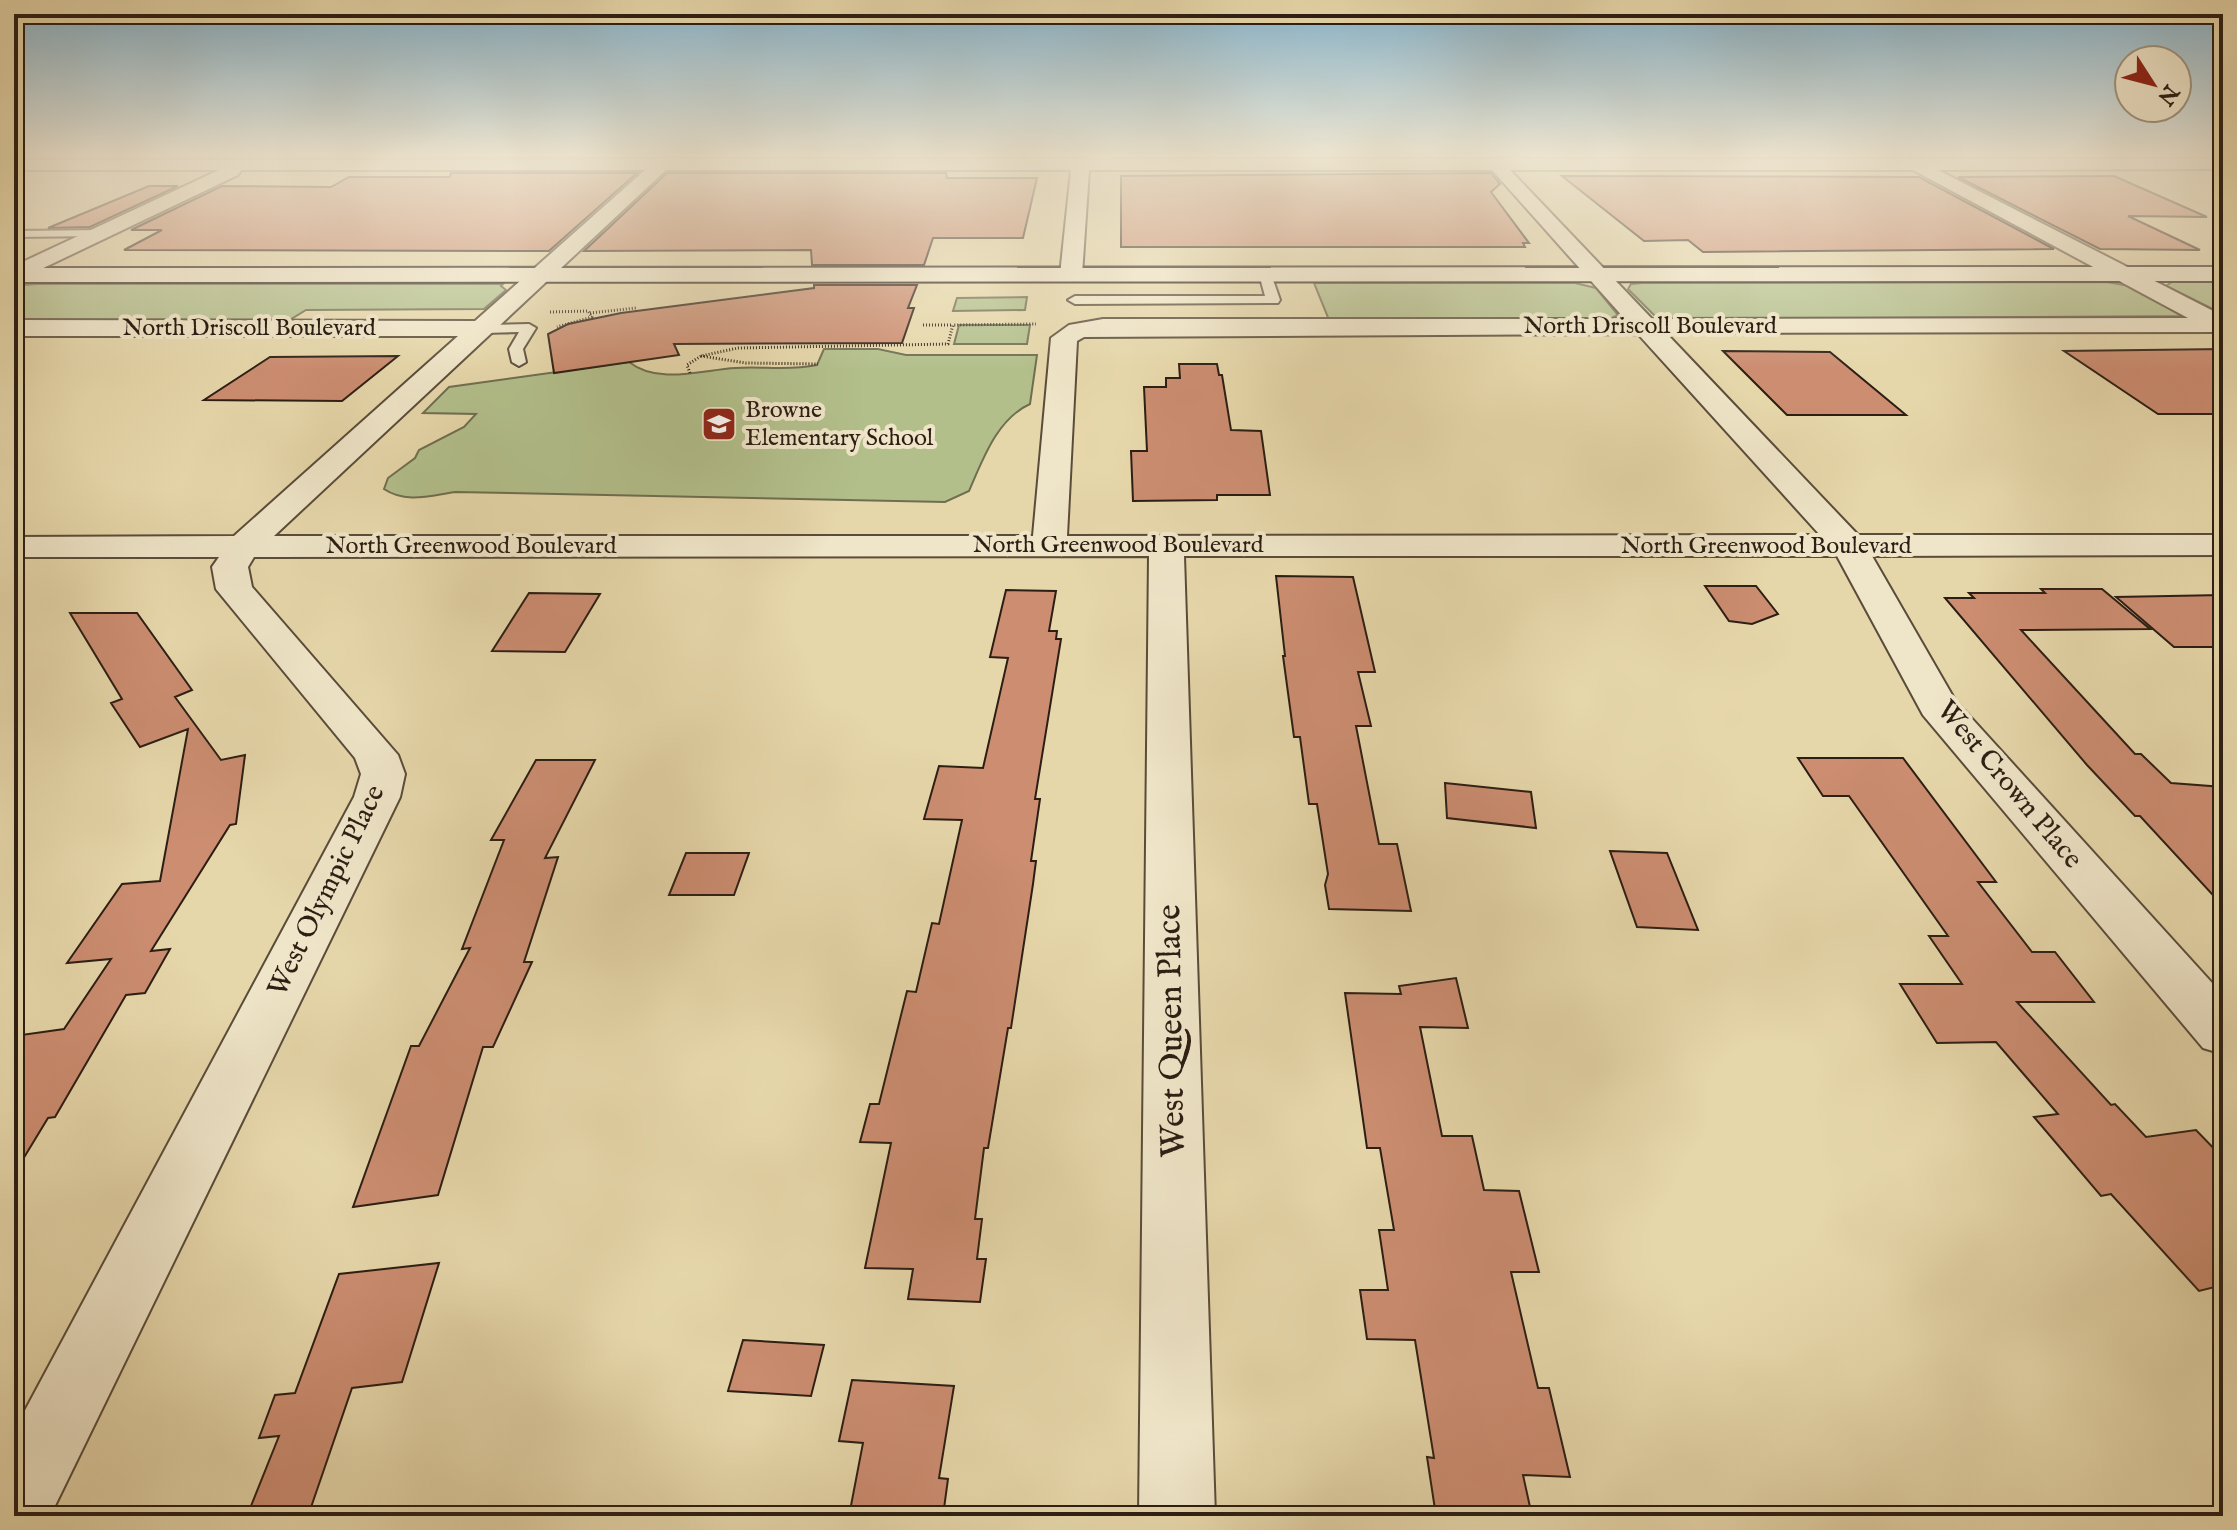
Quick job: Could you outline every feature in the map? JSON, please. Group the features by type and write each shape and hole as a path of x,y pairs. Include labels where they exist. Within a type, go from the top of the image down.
{"street":[{"path":"14,275 114,227"},
{"path":"243,547 485,329 549,294 615,227"},
{"path":"1071,275 1075,227"},
{"name":"West Crown Place","path":"1553,227 1849,546 1938,706 2223,1032"},
{"path":"2041,227 2222,325"},
{"name":"North Driscoll Boulevard","path":"14,275 549,294 1071,275 2223,274"},
{"name":"North Driscoll Boulevard","path":"1049,545 1064,338 1078,330 1103,327 2222,325"},
{"name":"North Driscoll Boulevard","path":"14,328 485,329"},
{"name":"North Greenwood Boulevard","path":"14,547 2223,545"},
{"name":"West Queen Place","path":"1166,546 1177,1516"},
{"name":"West Olympic Place","path":"14,1508 377,797 383,774 376,755 234,589 230,567 243,547"}],"lane":[{"path":"14,234 102,233"},
{"path":"1075,300 1273,300 1265,274"},
{"path":"485,329 529,328 516,349 519,362"}],"path":[{"path":"549,294 575,321"},
{"path":"923,325 1044,324"},
{"path":"690,373 687,365 701,356 738,348 948,344 953,325"},
{"path":"701,356 746,363 818,364"}],"green space":[{"path":"2106,282 2130,286 2184,316 1680,319 1654,315 1628,289 1631,284 1642,283"},
{"path":"2172,282 2223,282 2223,314 2166,286"},
{"path":"1314,283 1575,283 1596,288 1618,315 1608,320 1329,320"},
{"path":"503,284 501,286 506,290 484,309 306,310 288,321 14,322 14,286"},
{"path":"1027,297 1025,310 953,311 957,298"},
{"path":"959,325 1030,325 1027,344 954,344"},
{"path":"824,349 878,349 906,355 1037,355 1030,404 1018,411 1000,430 969,491 945,502 456,492 410,497 392,494 384,489 388,478 415,458 419,450 464,427 476,414 423,413 449,387 629,362 641,369 667,375 735,368 807,367 817,365"}],"building":[{"path":"136,227 576,227 549,251 124,250 162,230 131,230"},
{"path":"609,227 1025,227 1023,238 933,238 924,265 812,265 811,250 584,251"},
{"path":"1121,227 1517,227 1529,243 1523,243 1525,247 1121,247"},
{"path":"1627,227 2014,227 2054,249 1703,252 1688,240 1644,241"},
{"path":"2057,227 2152,227 2200,250 2100,249"},
{"path":"814,285 917,285 908,308 914,308 902,343 674,344 679,355 554,373 548,334 568,324 621,313 814,288"},
{"path":"2223,349 2223,414 2158,414 2064,351"},
{"path":"1723,351 1830,352 1906,415 1787,415"},
{"path":"398,356 342,401 204,400 270,357"},
{"path":"1179,364 1217,364 1219,375 1222,375 1231,430 1261,431 1270,495 1217,495 1217,500 1133,501 1131,451 1147,451 1144,387 1166,387 1166,378 1180,378"},
{"path":"1276,576 1353,577 1375,672 1358,672 1371,726 1356,726 1379,844 1397,844 1411,911 1329,909 1325,885 1328,874 1317,804 1309,804 1300,737 1294,737"},
{"path":"1705,586 1756,586 1778,614 1752,624 1729,621"},
{"path":"2041,589 2102,589 2150,629 2021,630 2135,754 2141,754 2171,783 2223,787 2223,906 2140,816 2135,816 2087,765 1945,598 1974,598 1969,593 2045,593"},
{"path":"1006,590 1056,591 1049,631 1057,631 1056,639 1061,639 1035,799 1040,799 1031,861 1036,861 1033,884 1011,1028 1008,1028 988,1148 984,1148 975,1219 982,1219 977,1259 986,1259 980,1302 908,1299 913,1269 865,1268 891,1143 860,1142 870,1104 879,1104 907,991 916,992 932,923 939,924 962,820 924,819 939,766 983,768 1008,658 990,657"},
{"path":"529,593 600,594 565,652 492,651"},
{"path":"2223,595 2223,647 2174,647 2116,597"},
{"path":"70,613 137,613 192,690 175,697 221,760 245,755 236,824 230,825 151,951 170,949 145,993 126,995 55,1117 48,1118 14,1174 14,1036 64,1029 111,959 67,963 122,884 160,881 188,729 140,747 111,703 122,699"},
{"path":"1798,758 1903,758 1996,882 1978,882 2032,952 2055,952 2094,1002 2017,1002 2111,1105 2115,1104 2146,1137 2196,1130 2223,1158 2223,1285 2199,1291 2111,1194 2101,1196 2034,1117 2058,1114 1996,1042 1937,1043 1900,984 1962,984 1929,936 1948,936 1849,796 1823,796"},
{"path":"536,760 595,760 545,858 558,857 524,962 532,962 493,1047 483,1047 438,1195 353,1207 411,1046 419,1046 470,948 462,949 504,840 491,840"},
{"path":"1445,783 1531,792 1536,828 1447,818"},
{"path":"1610,851 1667,853 1698,930 1637,927"},
{"path":"686,853 749,853 734,895 669,895"},
{"path":"1456,978 1468,1028 1420,1027 1442,1136 1472,1136 1484,1190 1519,1191 1539,1272 1511,1272 1538,1388 1549,1388 1570,1477 1523,1475 1532,1516 1436,1516 1427,1457 1434,1458 1415,1340 1367,1339 1360,1290 1388,1290 1379,1230 1394,1230 1380,1148 1367,1148 1345,993 1401,994 1399,986"},
{"path":"439,1263 402,1382 352,1388 308,1516 247,1516 279,1436 259,1438 275,1395 295,1393 339,1274"},
{"path":"743,1340 824,1345 811,1396 728,1391"},
{"path":"852,1380 954,1386 939,1478 948,1479 943,1516 849,1516 863,1443 839,1441"}],"place":[{"name":"Browne Elementary School","path":"719,424"}]}
